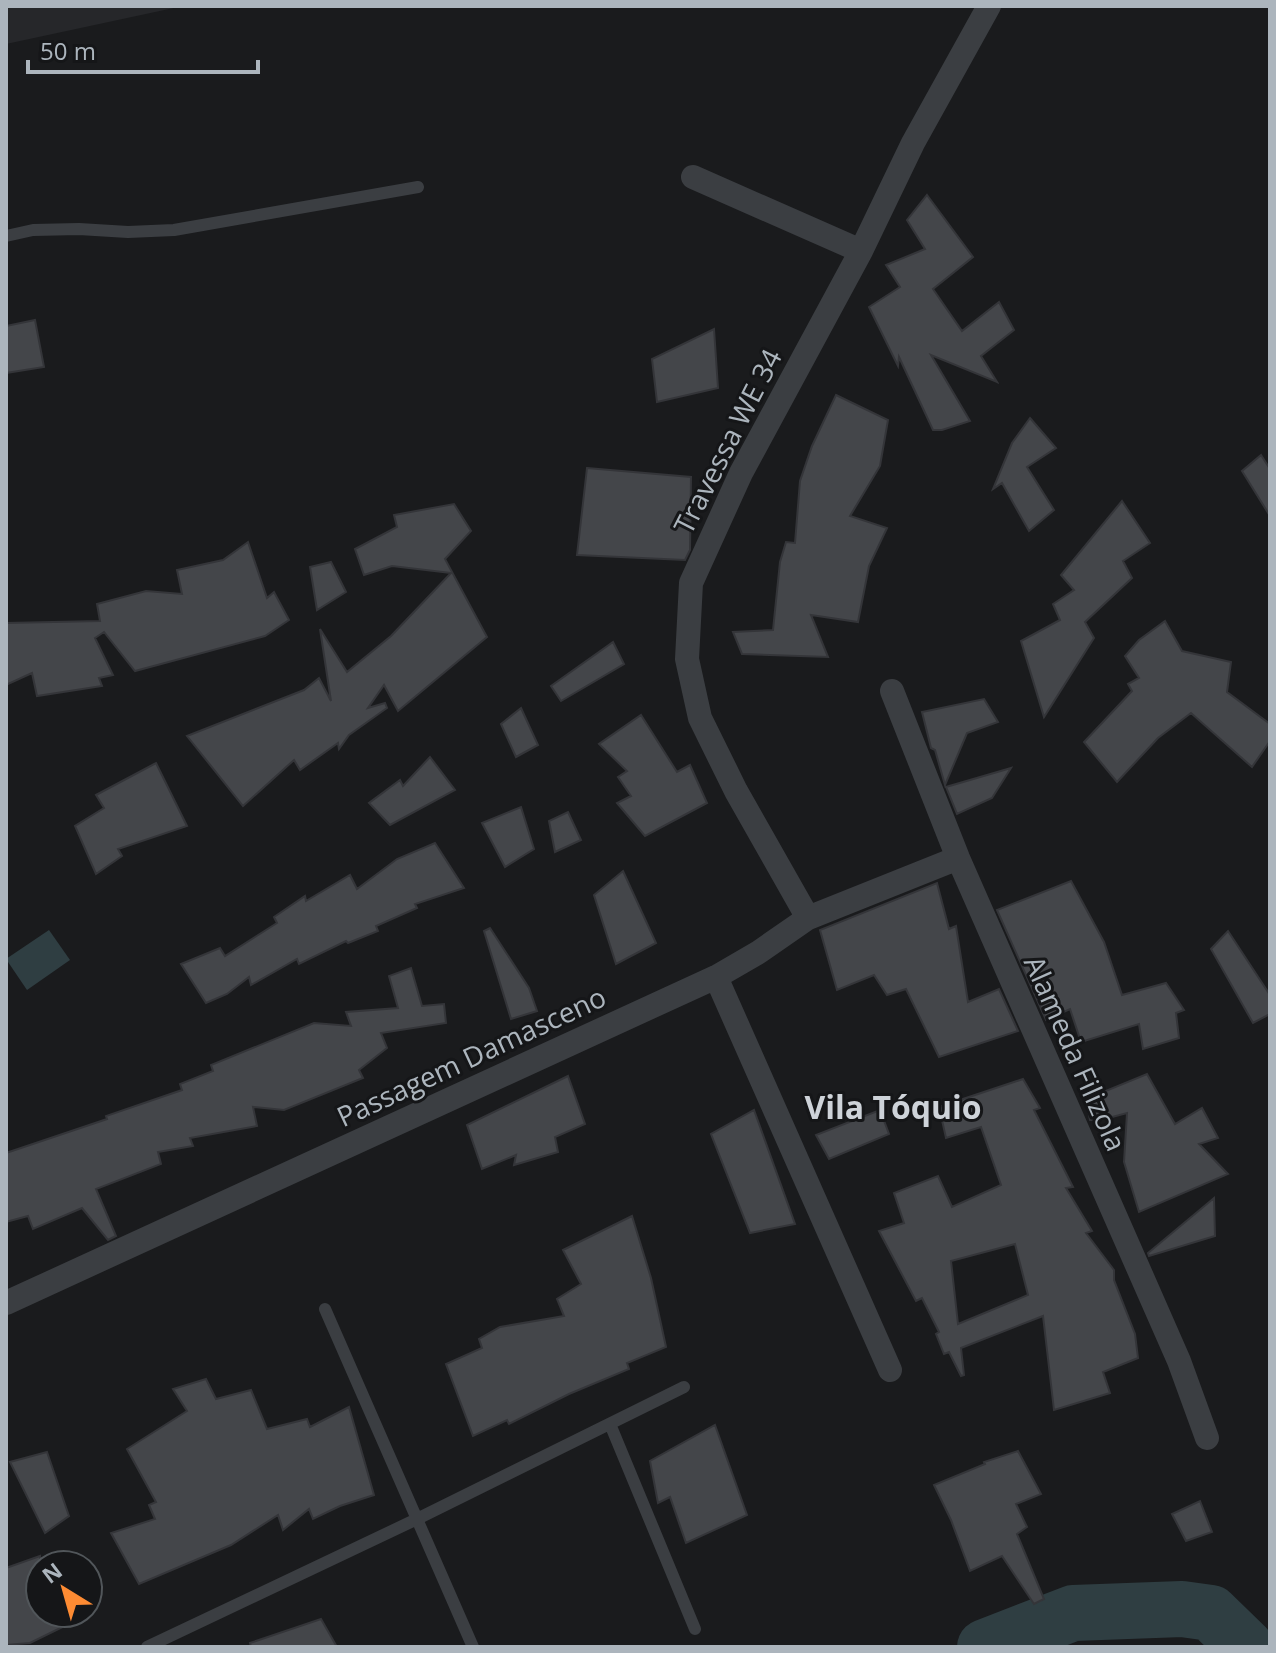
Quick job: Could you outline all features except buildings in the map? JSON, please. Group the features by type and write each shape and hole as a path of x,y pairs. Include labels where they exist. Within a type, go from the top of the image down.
{"street":[{"name":"Travessa WE 34","path":"808,918 736,791 700,718 687,659 691,583 741,473 861,251 913,143 989,6"},
{"path":"693,177 861,251"},
{"name":"Alameda Filizola","path":"892,691 958,858 1179,1361 1207,1438"},
{"name":"Passagem Damasceno","path":"6,1303 716,977 808,918 958,858"},
{"path":"716,977 890,1370"}],"lane":[{"path":"6,236 49,230 174,230 418,187"},
{"path":"325,1309 473,1647"},
{"path":"147,1647 417,1519 684,1387"},
{"path":"610,1424 695,1629"}],"shaded area":[{"path":"6,6 183,6 6,44"},
{"path":"49,930 70,960 27,990 6,959"}],"waterway":[{"path":"985,1647 1073,1613 1182,1609 1211,1613 1246,1647"}],"district":[{"name":"Vila Tóquio","path":"893,1106"}]}
